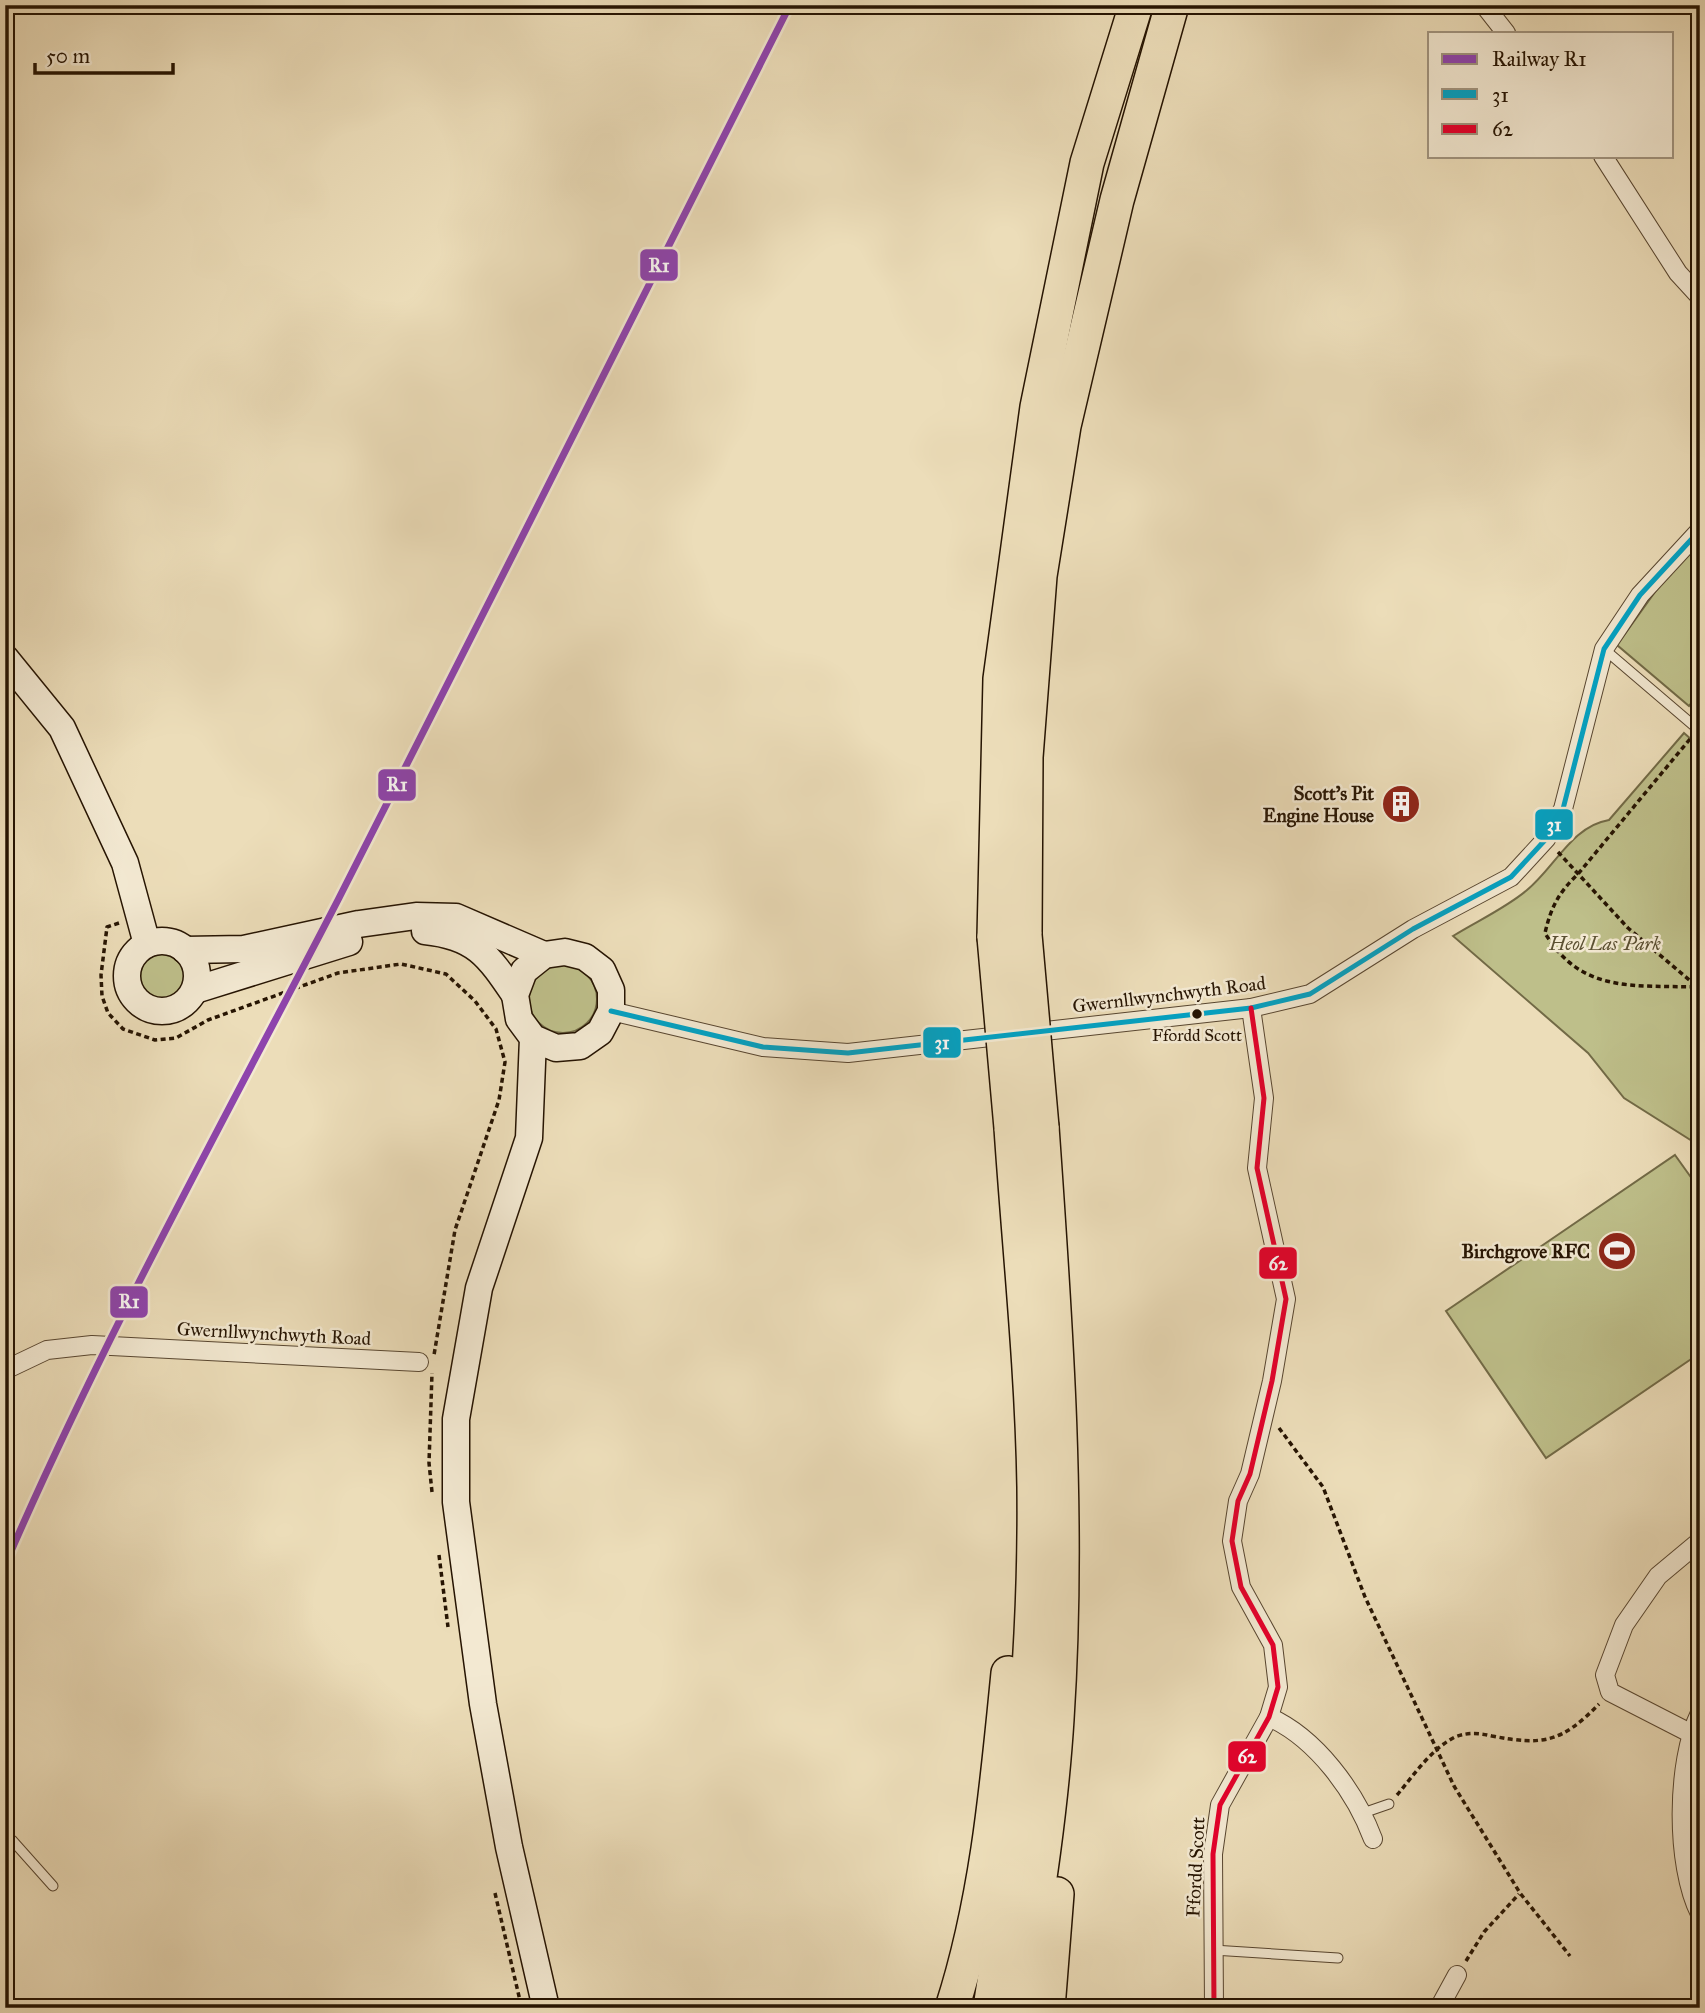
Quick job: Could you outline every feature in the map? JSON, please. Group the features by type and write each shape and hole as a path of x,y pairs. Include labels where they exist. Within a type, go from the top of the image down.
{"highway":[{"path":"1020,2008 1047,1821 1057,1721 1061,1641 1061,1458 1009,936 1000,679 1037,407 1087,163 1136,5"},
{"path":"1009,936 1040,576 1067,413 1116,200 1172,5"},
{"path":"952,2008 974,1929 984,1872 1014,1619 1024,1486 1022,1285 1026,1127"},
{"path":"990,2008 1017,1820 1029,1670 1034,1487 1022,1285"},
{"path":"1048,2008 1058,1873 1057,1721"}],"main road":[{"path":"5,658 62,728 125,863 147,944"},
{"path":"185,950 244,948 359,924 416,916 456,917 544,955"},
{"path":"195,990 363,937 422,931 454,934 489,957 515,995 519,1019 533,1038 556,1048 580,1046 600,1032 611,1011 611,990 602,970 585,957 565,951 544,955 524,971 515,995"},
{"path":"171,942 185,950 196,966 195,990 188,1001 168,1012 146,1008 137,1002 130,992 127,970 130,959 147,944 171,942"},
{"path":"533,1038 529,1138 479,1288 456,1419 456,1502 483,1704 509,1847 546,2008"}],"street":[{"path":"1484,5 1505,32"},
{"path":"1604,158 1678,273 1700,297"},
{"name":"Gwernllwynchwyth Road","path":"611,1011 763,1047 848,1053 1251,1008 1310,994 1413,929 1511,877 1546,839 1563,809 1604,649 1640,595 1700,530"},
{"name":"Ffordd Scott","path":"1214,2008 1213,1854 1220,1805 1269,1717 1278,1687 1273,1645 1241,1587 1232,1541 1238,1501 1271,1426 1286,1299 1257,1168 1264,1098 1251,1008"},
{"name":"Gwernllwynchwyth Road","path":"5,1370 30,1356 69,1345 419,1362"},
{"path":"1690,1733 1610,1692 1605,1675 1624,1625 1658,1576 1700,1541"},
{"path":"1700,1713 1690,1733 1680,1826 1691,1896 1700,1914"},
{"path":"1269,1717 1292,1727 1319,1751 1363,1813 1373,1839"},
{"path":"1439,2008 1450,1983"}],"lane":[{"path":"1604,649 1699,731"},
{"path":"1363,1813 1389,1804"},
{"path":"5,1840 12,1840 53,1886"},
{"path":"1213,1950 1338,1958"}],"path":[{"path":"1699,731 1652,782 1578,874 1561,891 1550,910 1545,933 1558,955 1581,973 1605,981 1699,988"},
{"path":"1546,839 1628,928 1699,988"},
{"path":"140,918 107,927 102,996 108,1013 123,1029 155,1041 176,1038 208,1020 338,973 401,964 446,974 475,1001 496,1029 505,1062 499,1100 455,1230 433,1364 419,1362"},
{"path":"1271,1426 1323,1488 1365,1597 1454,1786 1520,1894 1570,1956"},
{"path":"1389,1804 1437,1749 1456,1737 1474,1732 1521,1741 1556,1738 1580,1724 1610,1692"},
{"path":"1450,1983 1484,1932 1507,1903 1520,1894"}],"green space":[{"path":"1700,536 1700,691 1689,706 1617,645 1670,571"},
{"name":"Heol Las Park","path":"1684,733 1700,747 1700,1146 1624,1098 1588,1053 1453,936 1519,897 1574,839 1596,824 1609,820"},
{"path":"161,951 178,958 185,975 178,992 161,999 144,992 137,975 144,958"},
{"path":"570,965 591,980 597,992 595,1012 587,1023 570,1033 556,1033 539,1023 531,1012 529,992 539,975 550,967"},
{"name":"Birchgrove RFC","path":"1675,1155 1700,1190 1700,1353 1546,1458 1446,1311"}],"building":[{"name":"Scott's Pit Engine House","path":"1404,788 1414,797 1405,819 1387,811 1396,790 1402,793"}],"rail line":[{"name":"R1","path":"5,1565 124,1312 396,787 790,5"}],"transit line":[{"name":"31","path":"611,1011 763,1047 848,1053 1251,1008 1310,994 1413,929 1511,877 1546,839 1563,809 1604,649 1640,595 1700,530"},
{"name":"62","path":"1214,2008 1213,1854 1220,1805 1269,1717 1278,1687 1273,1645 1241,1587 1232,1541 1238,1501 1250,1474 1272,1381 1286,1299 1257,1168 1264,1098 1251,1008"}],"place":[{"name":"Scott's Pit Engine House","path":"1401,804"},
{"name":"Ffordd Scott","path":"1197,1014"},
{"name":"Birchgrove RFC","path":"1617,1251"}]}
